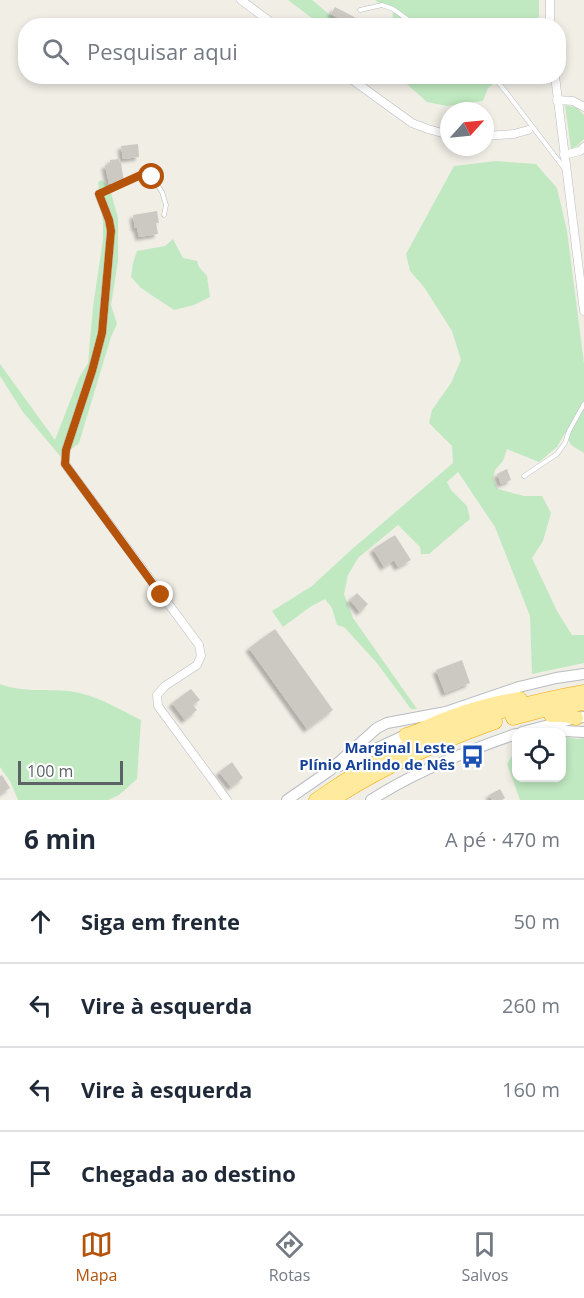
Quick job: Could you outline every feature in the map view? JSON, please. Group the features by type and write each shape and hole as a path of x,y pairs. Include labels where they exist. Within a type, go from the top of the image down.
{"highway":[{"path":"316,800 350,777 410,745 471,721 555,697 584,692"},
{"path":"406,735 468,711 500,702 555,697"},
{"path":"332,800 357,784 450,738 498,721 584,703"},
{"path":"450,738 473,735 552,714 581,718"}],"main road":[{"path":"287,800 329,771 377,728 387,723 446,712 519,687 584,674"},
{"path":"329,771 406,735 446,712"},
{"path":"540,728 581,718"},
{"path":"566,731 584,732"},
{"path":"363,740 387,735 406,735"},
{"path":"371,800 441,763 512,735"}],"street":[{"path":"241,0 265,18"},
{"path":"550,0 550,18"},
{"path":"358,84 412,123 440,132"},
{"path":"556,84 584,311"},
{"path":"557,100 573,101 584,107"},
{"path":"494,135 528,130"},
{"path":"564,155 572,154 584,147"},
{"path":"99,194 111,231 102,333 66,450 65,464 199,645 201,656 197,665 165,686 157,695 158,706 227,800"}],"lane":[{"path":"360,10 382,5 406,18"},
{"path":"500,84 566,170"},
{"path":"99,194 143,174 152,177 162,192 166,205 164,215"},
{"path":"524,476 557,454 566,442 569,431 584,404"}],"green space":[{"path":"288,0 312,0 334,18 312,18"},
{"path":"375,0 539,0 539,17 392,18 393,9"},
{"path":"407,84 493,84 488,88 483,101 440,102 440,105 427,102"},
{"path":"565,105 577,108 584,115 584,139 571,149"},
{"path":"496,161 536,164 557,188 567,231 584,363 584,453 571,445 565,433 557,447 539,462 507,449 503,461 495,470 493,479 498,489 524,496 542,496 551,513 543,541 532,558 557,611 572,635 584,635 584,663 532,674 530,616 495,527 458,472 447,482 451,490 467,506 470,519 429,554 421,554 420,547 398,525 358,558 348,575 344,594 353,618 417,709 411,709 376,662 344,627 337,625 332,608 325,599 283,627 272,611 312,586 453,463 452,446 429,423 432,410 451,383 461,360 452,331 424,287 410,271 406,254 454,166"},
{"path":"102,180 110,189 118,218 118,261 111,305 117,324 79,443 68,452 66,463 23,412 0,376 0,364 55,440 79,378 88,363 103,239 98,182"},
{"path":"173,239 183,258 197,261 207,276 210,297 194,305 174,310 141,288 131,277 137,251 165,246"},
{"path":"0,684 19,689 60,690 88,695 141,720 137,779 119,795 108,800 18,800 10,781 0,767"},
{"path":"566,737 584,738 584,800 520,800 514,782 566,782"},
{"path":"512,756 512,778 507,764"}],"building":[{"path":"335,7 356,18 338,18 331,14"},
{"path":"138,144 139,157 123,159 121,146"},
{"path":"119,159 124,182 109,184 105,165 110,164 110,160"},
{"path":"157,211 158,234 139,237 133,215"},
{"path":"507,469 511,480 501,484 497,474"},
{"path":"395,535 411,560 398,567 394,560 384,567 373,549"},
{"path":"357,593 368,604 360,612 350,600"},
{"path":"275,629 333,710 307,729 249,648"},
{"path":"462,660 470,683 445,693 436,670"},
{"path":"191,689 200,700 193,705 197,710 185,720 172,703"},
{"path":"232,762 243,778 231,787 219,772"},
{"path":"2,775 10,788 0,794 0,776"},
{"path":"500,789 505,798 492,800 489,795"}],"place":[{"name":"Marginal Leste Plínio Arlindo de Nês","path":"473,757"}],"route":[{"path":"152,177 143,174 99,194 111,231 102,333 64,459 65,464 161,595"}]}
